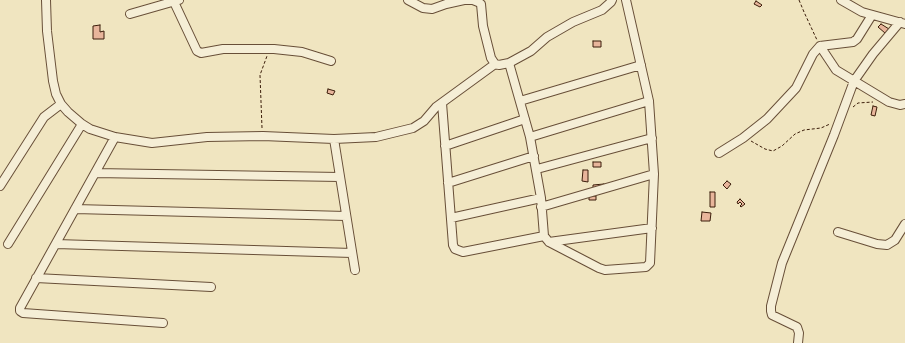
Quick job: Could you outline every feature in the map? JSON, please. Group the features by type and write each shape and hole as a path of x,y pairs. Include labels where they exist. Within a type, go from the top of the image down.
{"street":[{"path":"46,0 47,31 53,81 56,94 61,104 68,112 90,129 115,137 152,143 207,137 263,136 334,139 376,137 413,128 424,121 436,107 495,64 499,65 509,63 531,51 547,37 573,22 602,10 612,0"},
{"path":"408,0 423,8 432,9 464,0 478,2 481,4 487,41 495,64"},
{"path":"546,239 605,270 646,267 650,263 654,174 649,101 626,0"},
{"path":"798,343 799,333 797,327 772,315 771,306 782,263 841,117 854,80 873,54 902,23 853,8 841,0"},
{"path":"130,14 177,1 197,51 201,53 223,48 274,49 302,52 331,61"},
{"path":"719,153 744,138 767,119 796,88 813,54 820,46 853,42 857,39 872,15"},
{"path":"820,46 836,70 889,102 900,105 905,104"},
{"path":"509,63 530,137 537,169 546,239"},
{"path":"520,101 640,66"},
{"path":"530,137 649,101"},
{"path":"442,103 453,245 458,252 546,239 652,228"},
{"path":"0,186 44,117 61,104"},
{"path":"445,146 525,119"},
{"path":"8,244 82,124"},
{"path":"115,137 36,278 20,308 20,311 23,313 163,323"},
{"path":"537,169 652,138"},
{"path":"334,139 355,270"},
{"path":"448,183 534,156"},
{"path":"95,173 340,177"},
{"path":"541,207 654,174"},
{"path":"451,218 541,198"},
{"path":"75,209 346,216"},
{"path":"838,232 877,244 887,245 895,240 905,224"},
{"path":"56,244 352,253"},
{"path":"36,278 211,287"}],"path":[{"path":"799,0 820,46"},
{"path":"263,136 260,75 266,58 274,49"},
{"path":"852,108 858,103 874,102"},
{"path":"744,138 756,143 764,149 773,151 782,146 795,134 804,130 821,128 833,123 841,117"}],"building":[{"path":"756,1 762,5 760,7 754,4"},
{"path":"881,24 889,29 885,33 878,27"},
{"path":"100,25 100,32 104,31 104,39 93,39 93,26"},
{"path":"593,41 601,41 601,47 593,47"},
{"path":"328,89 335,91 333,95 327,93"},
{"path":"873,106 877,107 875,116 871,115"},
{"path":"593,162 601,162 601,167 593,167"},
{"path":"583,170 588,170 588,182 582,181"},
{"path":"727,181 731,184 727,189 723,185"},
{"path":"604,184 605,188 593,189 593,185"},
{"path":"710,192 715,192 715,207 710,207"},
{"path":"589,196 596,196 596,200 589,200"},
{"path":"740,199 745,204 741,207 740,206 742,204 740,202 738,204 737,202"},
{"path":"702,212 711,213 710,221 701,221"}]}
